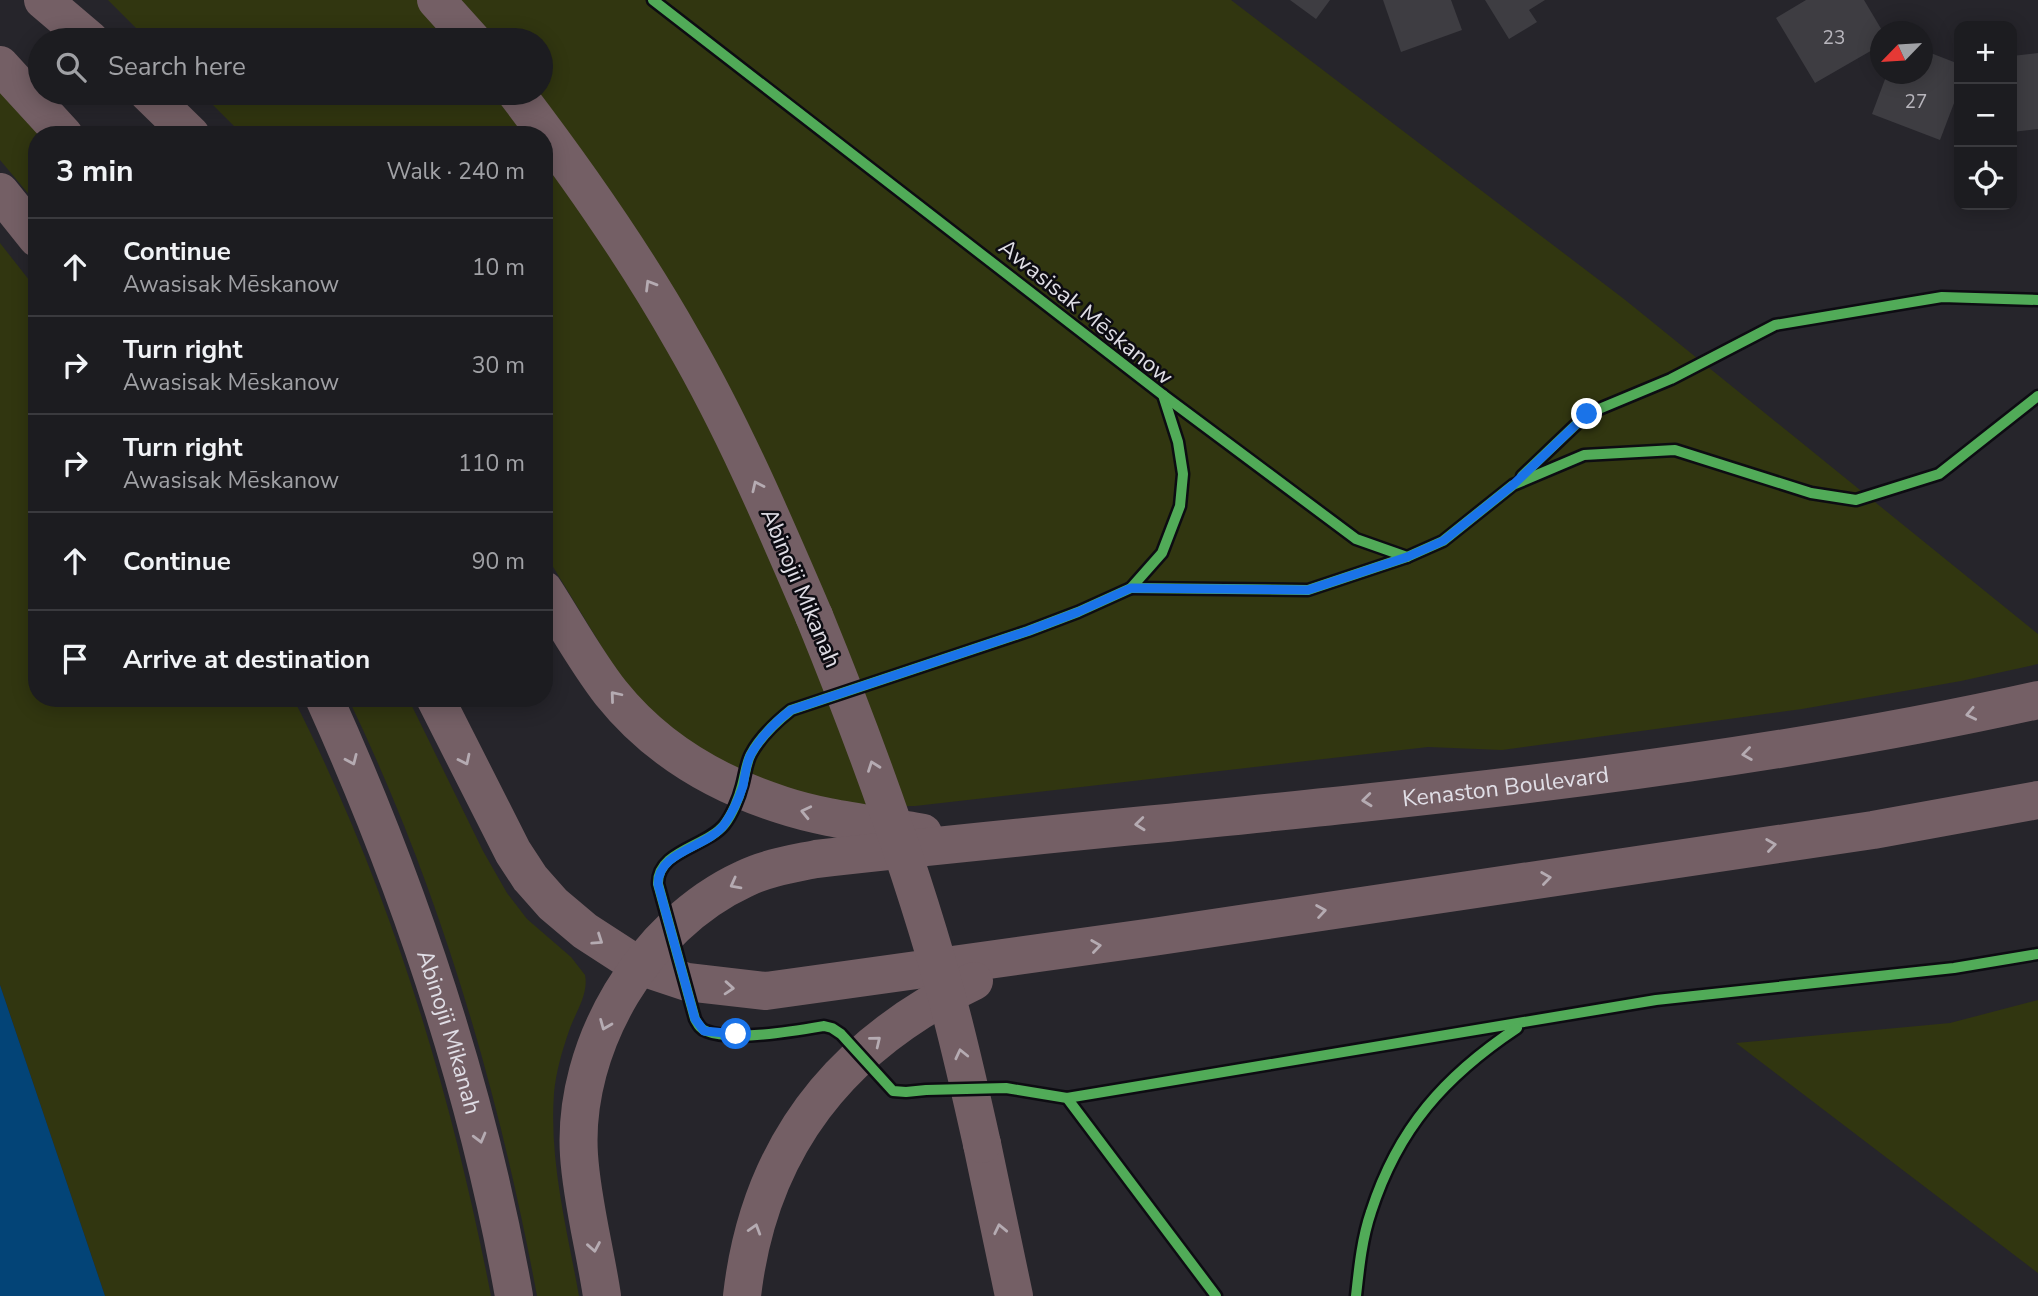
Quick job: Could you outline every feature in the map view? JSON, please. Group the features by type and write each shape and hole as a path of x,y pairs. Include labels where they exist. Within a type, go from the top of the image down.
{"main road":[{"path":"43,0 76,28"},
{"path":"436,0 461,28"},
{"path":"0,65 28,96"},
{"path":"37,105 56,126"},
{"path":"160,105 182,126"},
{"name":"Abinojii Mikanah","path":"525,105 541,126"},
{"name":"Abinojii Mikanah","path":"553,142 580,177 684,341 730,428 851,705 914,887 949,1006 1014,1296"},
{"path":"0,192 28,227"},
{"path":"553,604 611,692 659,741 703,771 741,790 794,808 970,841"},
{"name":"Kenaston Boulevard","path":"602,1296 579,1153 581,1105 590,1060 610,1013 639,966 694,911 727,888 761,872 816,859 1644,768 1873,733 2038,700"},
{"name":"Abinojii Mikanah","path":"328,707 389,849 434,974 487,1162 514,1296"},
{"path":"439,707 497,823 530,878 553,904 585,931 639,966 687,982 766,991 1029,955 1872,830 2038,800"},
{"path":"742,1296 752,1236 765,1196 799,1128 818,1100 859,1055 886,1033 954,991 1029,955"}],"green space":[{"path":"108,0 1231,0 1624,299 2038,634 2038,664 1961,681 1802,709 1502,750 1428,747 915,806 864,807 814,801 693,753 631,695 553,567 553,126 234,126 213,105 553,105 553,28 136,28"},
{"path":"0,92 32,126 28,126 28,193 0,160"},
{"path":"0,243 28,279 28,707 297,707 359,841 413,990 457,1142 491,1296 105,1296 0,985"},
{"path":"352,707 412,707 483,851 507,893 527,919 571,957 585,975 583,996 558,1069 553,1118 560,1195 579,1296 537,1296 504,1142 462,991 411,842"},
{"path":"2038,1000 2038,1273 1736,1043 1950,1023"}],"water":[{"path":"0,985 105,1296 0,1296"}],"building":[{"path":"1290,0 1330,0 1316,19"},
{"path":"1383,0 1451,0 1462,30 1401,52"},
{"path":"1485,0 1545,0 1529,10 1537,22 1509,39"},
{"path":"1806,0 1864,0 1876,21 1870,21 1870,51 1815,83 1776,18"},
{"path":"2038,53 2038,129 2017,131 2017,55"},
{"path":"1933,54 1954,62 1954,103 1940,140 1872,114 1883,84 1933,84"}],"cycle path":[{"name":"Awasisak Mēskanow","path":"653,0 1163,395 1178,442 1183,474 1180,506 1162,553 1131,588 1028,631 791,710 764,736 749,758 741,791 724,825 674,857 665,864 660,873 658,884 695,1019 704,1030 731,1036 764,1035 824,1026 832,1028 841,1034 893,1091 1006,1088 1067,1098 1216,1296"},
{"path":"1522,476 1587,414 1671,379 1775,325 1942,297 2038,300"},
{"name":"Awasisak Mēskanow","path":"1163,395 1356,539 1407,557"},
{"path":"1131,588 1308,590 1407,557 1443,541 1513,485 1584,455 1675,450 1811,493 1856,500 1939,474 2038,396"},
{"path":"1067,1098 1656,1000 1954,968 2038,954"},
{"path":"1356,1296 1363,1243 1371,1212 1382,1182 1410,1130 1446,1085 1491,1046 1517,1028"}],"route":[{"path":"736,1034 704,1031 695,1019 658,876 670,860 702,842 723,826 741,790 750,755 780,718 791,710 1028,631 1131,588 1308,590 1407,557 1443,541 1513,485 1587,414"}]}
